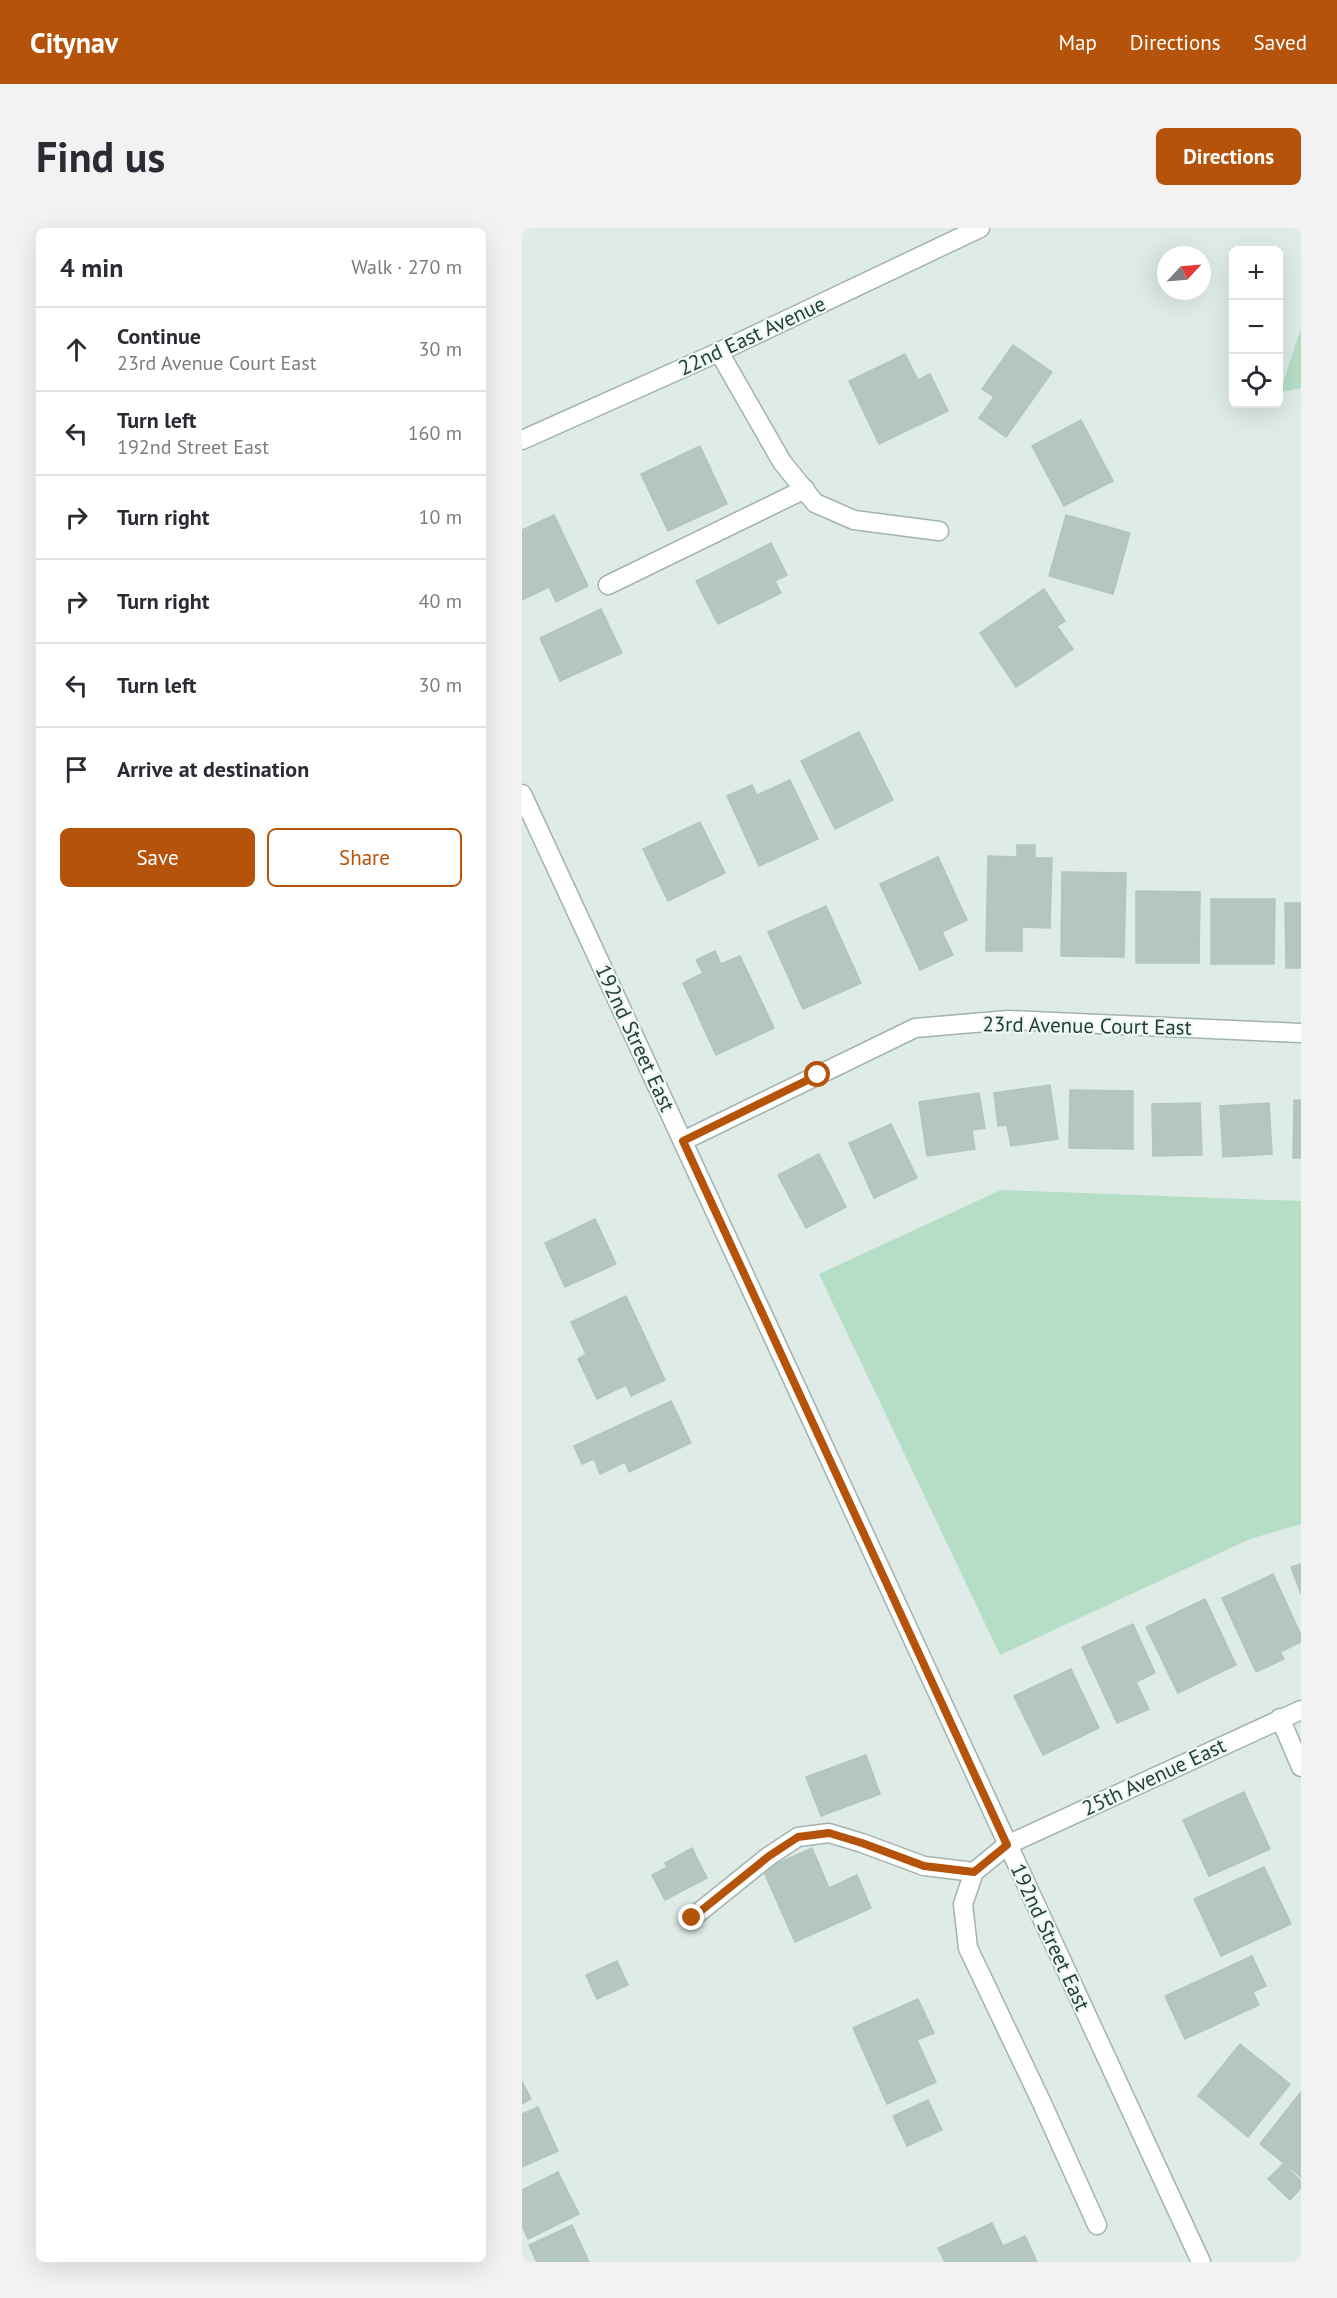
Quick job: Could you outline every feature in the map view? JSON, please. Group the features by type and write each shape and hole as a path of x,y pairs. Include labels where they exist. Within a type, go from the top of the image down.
{"street":[{"name":"22nd East Avenue","path":"522,441 719,352 980,228"},
{"path":"719,352 782,462 816,503 854,520 939,531"},
{"path":"608,585 805,489"},
{"name":"192nd Street East","path":"522,794 1202,2262"},
{"name":"23rd Avenue Court East","path":"683,1141 915,1028 1008,1020 1301,1033"},
{"name":"25th Avenue East","path":"974,1872 1007,1845 1301,1710"},
{"path":"1280,1718 1301,1767"},
{"path":"692,1918 769,1856 798,1837 829,1833 924,1866 974,1872 963,1904 968,1948 1097,2225"}],"green space":[{"path":"1301,328 1301,388 1283,391 1283,383"},
{"path":"1001,1190 1301,1201 1301,1524 1250,1539 1000,1655 819,1274"}],"building":[{"path":"1013,345 1052,372 1006,437 979,418 994,397 982,389"},
{"path":"905,354 918,380 930,374 948,411 879,444 849,381"},
{"path":"1081,420 1113,481 1064,506 1032,446"},
{"path":"700,446 727,504 668,531 641,474"},
{"path":"554,515 588,586 556,602 549,587 522,600 522,530"},
{"path":"1066,515 1130,533 1113,594 1049,576"},
{"path":"771,543 787,575 775,581 781,593 718,624 696,581"},
{"path":"1044,589 1065,621 1057,626 1073,649 1016,687 980,633"},
{"path":"601,609 622,653 560,681 540,638"},
{"path":"859,732 893,800 835,829 801,761"},
{"path":"790,780 818,839 759,866 727,796 752,785 757,795"},
{"path":"700,822 725,873 668,901 643,849"},
{"path":"1017,845 1035,845 1035,858 1052,858 1050,928 1022,927 1022,951 986,951 988,856 1017,857"},
{"path":"938,857 967,920 942,932 953,955 920,970 880,884"},
{"path":"1062,872 1126,873 1124,957 1061,956"},
{"path":"1136,891 1200,892 1199,963 1136,963"},
{"path":"1211,899 1275,899 1274,964 1211,964"},
{"path":"1285,903 1301,903 1301,968 1286,968"},
{"path":"826,906 861,983 803,1009 768,932"},
{"path":"715,951 721,964 740,956 774,1028 716,1055 683,983 703,973 696,960"},
{"path":"1050,1085 1058,1139 1011,1146 1007,1125 998,1126 994,1093"},
{"path":"1070,1090 1133,1091 1133,1149 1069,1148"},
{"path":"979,1093 985,1128 972,1130 975,1149 927,1156 919,1102"},
{"path":"1294,1100 1301,1100 1301,1158 1293,1158"},
{"path":"1200,1103 1202,1155 1153,1156 1152,1104"},
{"path":"1269,1103 1272,1154 1223,1157 1220,1106"},
{"path":"891,1124 917,1178 874,1198 849,1143"},
{"path":"819,1154 846,1207 806,1228 778,1175"},
{"path":"595,1219 616,1264 565,1287 545,1243"},
{"path":"626,1296 665,1380 631,1396 626,1385 597,1399 578,1359 586,1354 571,1322"},
{"path":"671,1401 691,1443 629,1472 625,1462 600,1474 594,1459 582,1464 574,1446"},
{"path":"1301,1564 1301,1594 1291,1567"},
{"path":"1273,1574 1301,1635 1301,1642 1280,1652 1284,1659 1256,1672 1222,1598"},
{"path":"1205,1599 1236,1665 1178,1693 1146,1627"},
{"path":"1133,1624 1155,1673 1136,1682 1149,1709 1117,1723 1082,1647"},
{"path":"1071,1669 1099,1728 1043,1755 1014,1696"},
{"path":"866,1755 880,1794 821,1816 806,1777"},
{"path":"1244,1792 1270,1849 1209,1876 1183,1820"},
{"path":"692,1848 707,1878 665,1900 652,1875 667,1867 665,1863"},
{"path":"812,1848 829,1888 857,1875 871,1908 795,1942 763,1870"},
{"path":"1264,1867 1291,1924 1221,1956 1194,1899"},
{"path":"1252,1956 1266,1986 1253,1992 1259,2005 1185,2039 1165,1996"},
{"path":"617,1961 628,1985 597,1999 586,1975"},
{"path":"918,1999 934,2033 917,2040 936,2082 887,2104 853,2028"},
{"path":"1240,2044 1290,2084 1248,2137 1198,2096"},
{"path":"522,2081 531,2099 522,2104"},
{"path":"1301,2092 1301,2177 1260,2144"},
{"path":"928,2100 942,2130 907,2146 893,2116"},
{"path":"538,2107 558,2151 522,2167 522,2114"},
{"path":"1283,2164 1301,2181 1301,2188 1290,2200 1268,2179"},
{"path":"558,2172 579,2214 528,2239 522,2226 522,2190"},
{"path":"992,2223 1003,2246 1025,2236 1037,2262 945,2262 938,2248"},
{"path":"572,2225 589,2262 537,2262 529,2245"}],"route":[{"path":"692,1918 769,1856 798,1837 829,1833 924,1866 974,1872 1007,1845 683,1141 818,1075"}]}
